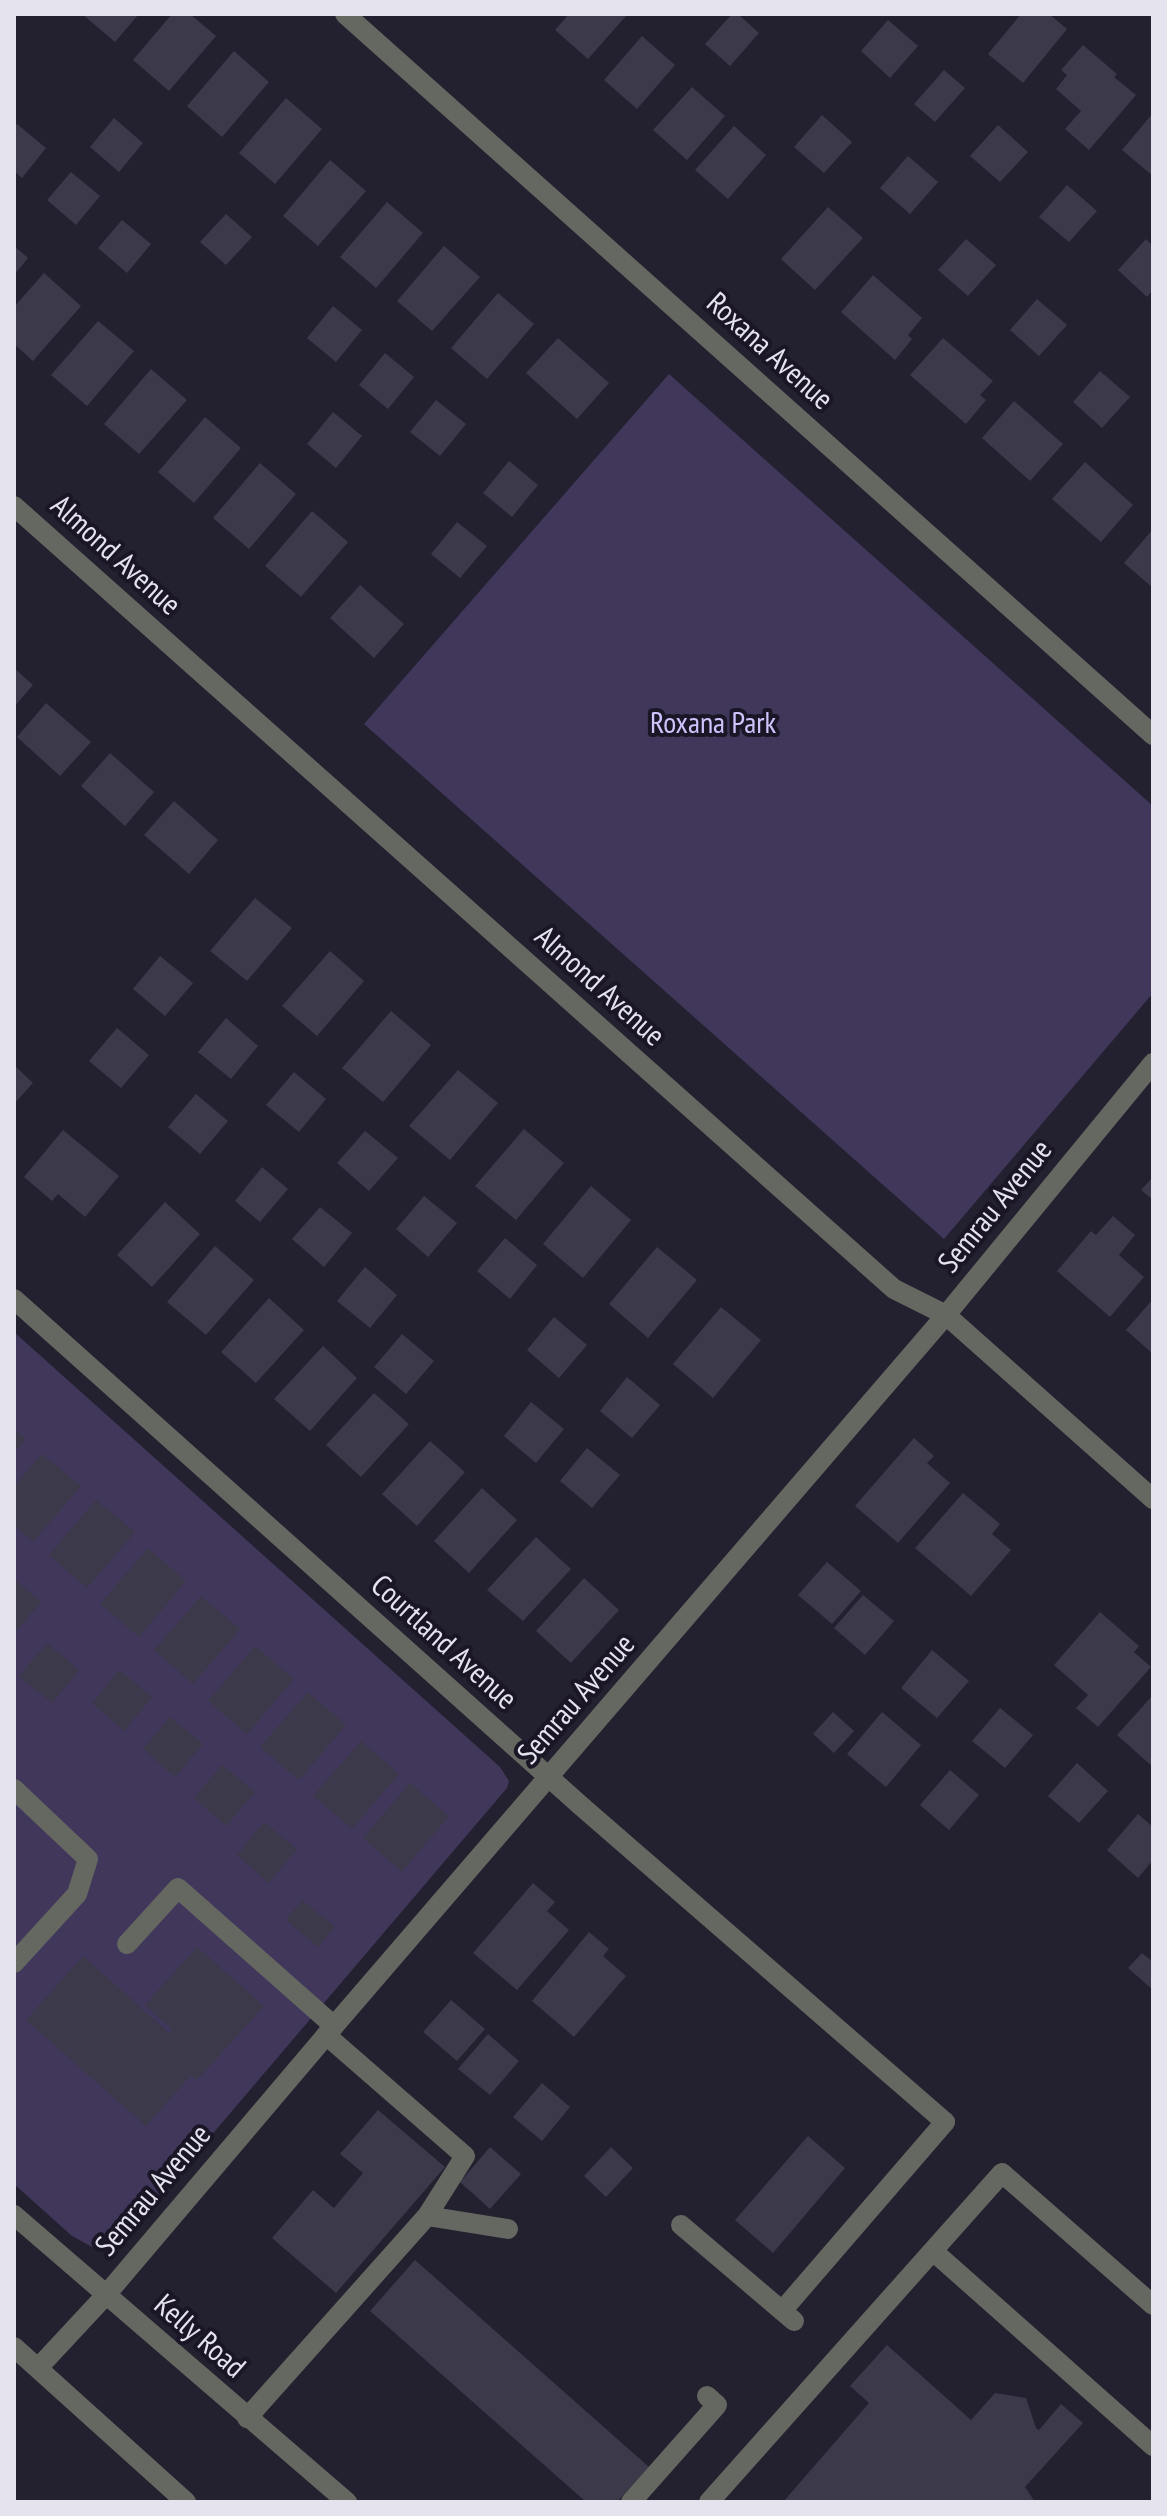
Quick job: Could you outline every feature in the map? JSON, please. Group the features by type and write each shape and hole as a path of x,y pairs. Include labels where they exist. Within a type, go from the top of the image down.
{"street":[{"name":"Roxana Avenue","path":"345,14 1153,735"},
{"name":"Almond Avenue","path":"14,506 894,1289 946,1315 1153,1499"},
{"name":"Semrau Avenue","path":"38,2368 105,2296 946,1315 1153,1063"},
{"name":"Courtland Avenue","path":"14,1299 549,1778 945,2122 788,2316 681,2225"},
{"path":"14,1789 88,1859 77,1894 14,1963"},
{"path":"127,1944 178,1888 465,2156 427,2216 247,2418"},
{"path":"709,2502 1002,2173 1153,2305"},
{"name":"Kelly Road","path":"14,2215 347,2502"},
{"path":"427,2216 508,2229"},
{"path":"933,2251 1153,2446"},
{"path":"14,2347 186,2502"},
{"path":"631,2502 717,2405 707,2396"}],"green space":[{"name":"Roxana Park","path":"669,374 1153,806 1153,993 944,1239 364,724"},
{"path":"14,1332 500,1767 509,1781 507,1788 158,2198 117,2240 104,2248 92,2247 72,2236 14,2184"}],"building":[{"path":"82,14 139,14 115,42"},
{"path":"172,14 190,14 216,36 169,91 133,60"},
{"path":"569,14 626,16 588,59 555,30"},
{"path":"732,14 738,14 759,33 730,66 705,44"},
{"path":"1021,14 1049,14 1067,29 1023,83 988,54"},
{"path":"888,20 918,46 890,78 861,51"},
{"path":"642,36 675,65 637,109 604,80"},
{"path":"1083,45 1136,95 1089,150 1065,129 1081,111 1056,89 1067,75 1061,70"},
{"path":"234,51 269,82 222,137 187,106"},
{"path":"944,70 965,88 935,122 914,104"},
{"path":"692,87 725,116 687,160 653,130"},
{"path":"286,98 322,129 275,184 239,153"},
{"path":"1153,113 1153,176 1122,150"},
{"path":"822,115 852,142 824,173 794,147"},
{"path":"114,118 143,143 119,172 90,147"},
{"path":"17,124 46,148 22,178 14,171 14,128"},
{"path":"998,125 1028,152 1000,182 970,156"},
{"path":"734,126 766,155 728,199 695,170"},
{"path":"908,156 938,182 910,214 880,188"},
{"path":"330,160 366,191 318,246 283,216"},
{"path":"71,172 100,196 76,225 47,200"},
{"path":"1067,185 1097,211 1069,242 1039,217"},
{"path":"387,202 423,233 376,288 340,257"},
{"path":"828,207 863,238 815,290 781,259"},
{"path":"226,214 252,237 226,265 200,242"},
{"path":"122,220 151,244 127,273 98,248"},
{"path":"966,239 996,265 968,296 938,270"},
{"path":"1146,239 1153,246 1153,290 1147,297 1118,270"},
{"path":"14,246 28,258 14,275"},
{"path":"444,246 480,277 432,331 397,301"},
{"path":"44,273 81,306 33,361 14,344 14,307"},
{"path":"873,275 922,318 908,335 912,339 895,360 841,312"},
{"path":"498,293 534,324 487,379 451,348"},
{"path":"1037,299 1067,325 1039,356 1010,330"},
{"path":"333,306 362,330 336,362 307,338"},
{"path":"98,321 134,351 87,406 51,375"},
{"path":"558,338 609,383 577,419 526,373"},
{"path":"943,338 993,381 980,395 986,400 966,424 910,375"},
{"path":"385,353 414,377 388,409 359,385"},
{"path":"151,369 187,400 139,454 104,424"},
{"path":"1100,371 1130,397 1102,428 1073,402"},
{"path":"436,400 466,424 440,456 410,432"},
{"path":"1014,401 1063,444 1030,481 982,438"},
{"path":"333,412 362,436 336,468 307,444"},
{"path":"205,417 241,448 194,503 158,472"},
{"path":"509,461 538,485 512,517 483,493"},
{"path":"1085,462 1133,505 1101,542 1052,499"},
{"path":"260,463 296,494 249,549 213,518"},
{"path":"312,511 348,542 301,597 265,566"},
{"path":"457,522 487,546 460,578 431,554"},
{"path":"1153,529 1153,588 1124,563"},
{"path":"360,585 404,624 374,658 330,618"},
{"path":"14,668 33,685 14,707"},
{"path":"46,703 91,742 60,776 17,737"},
{"path":"110,753 154,792 125,826 81,786"},
{"path":"174,801 218,840 189,874 144,835"},
{"path":"255,898 292,928 247,981 210,951"},
{"path":"330,951 364,981 317,1036 282,1006"},
{"path":"160,956 193,983 165,1016 133,989"},
{"path":"391,1011 431,1045 383,1102 342,1068"},
{"path":"226,1018 258,1046 231,1079 198,1052"},
{"path":"117,1028 149,1055 121,1088 89,1061"},
{"path":"14,1065 33,1083 14,1104"},
{"path":"458,1070 498,1103 450,1160 409,1126"},
{"path":"294,1072 326,1099 299,1132 266,1105"},
{"path":"196,1094 228,1121 200,1154 168,1127"},
{"path":"524,1129 564,1163 516,1220 475,1186"},
{"path":"63,1130 119,1176 85,1217 58,1194 52,1201 24,1177"},
{"path":"365,1131 398,1158 369,1191 337,1163"},
{"path":"262,1167 288,1189 260,1222 235,1201"},
{"path":"1153,1177 1153,1200 1141,1190"},
{"path":"591,1186 631,1220 583,1278 543,1244"},
{"path":"424,1196 457,1223 428,1257 396,1229"},
{"path":"165,1202 200,1234 152,1287 117,1255"},
{"path":"320,1207 352,1233 324,1267 292,1239"},
{"path":"1113,1216 1135,1235 1119,1255 1144,1277 1110,1317 1057,1271 1091,1231 1096,1235"},
{"path":"505,1238 537,1265 510,1299 477,1271"},
{"path":"215,1246 254,1280 206,1335 167,1302"},
{"path":"657,1247 697,1280 648,1338 609,1304"},
{"path":"365,1267 397,1295 370,1328 337,1301"},
{"path":"269,1298 304,1330 256,1383 221,1352"},
{"path":"1153,1299 1153,1354 1126,1330"},
{"path":"721,1307 761,1340 713,1398 673,1364"},
{"path":"554,1317 587,1345 559,1378 527,1350"},
{"path":"402,1334 434,1361 406,1394 374,1367"},
{"path":"323,1346 357,1378 310,1431 274,1399"},
{"path":"627,1377 660,1405 632,1438 600,1411"},
{"path":"374,1393 409,1424 361,1477 326,1445"},
{"path":"531,1402 564,1429 536,1463 504,1436"},
{"path":"14,1429 26,1439 14,1453"},
{"path":"914,1438 934,1456 927,1463 950,1483 898,1543 855,1506"},
{"path":"430,1441 465,1472 417,1526 382,1494"},
{"path":"587,1448 620,1475 592,1508 560,1481"},
{"path":"42,1454 81,1486 33,1542 14,1525 14,1486"},
{"path":"482,1488 517,1520 469,1573 434,1541"},
{"path":"963,1493 1000,1524 992,1534 1011,1550 971,1596 915,1548"},
{"path":"96,1500 135,1532 87,1588 49,1555"},
{"path":"536,1537 571,1569 523,1621 487,1590"},
{"path":"148,1548 186,1581 139,1637 100,1604"},
{"path":"827,1562 861,1591 832,1624 798,1595"},
{"path":"584,1578 619,1610 571,1663 536,1631"},
{"path":"14,1579 41,1602 14,1634"},
{"path":"863,1595 894,1621 865,1655 834,1628"},
{"path":"201,1596 240,1629 193,1684 154,1650"},
{"path":"1100,1612 1139,1646 1134,1652 1151,1667 1098,1727 1076,1708 1088,1695 1054,1665"},
{"path":"47,1643 79,1670 52,1703 19,1676"},
{"path":"255,1646 294,1679 247,1734 208,1701"},
{"path":"932,1650 969,1681 937,1718 901,1688"},
{"path":"119,1670 152,1697 124,1731 92,1703"},
{"path":"308,1692 346,1725 299,1780 260,1747"},
{"path":"1153,1695 1153,1767 1117,1735"},
{"path":"1000,1708 1033,1735 1005,1768 972,1741"},
{"path":"833,1712 854,1731 834,1753 813,1734"},
{"path":"882,1712 921,1745 886,1787 847,1754"},
{"path":"170,1717 203,1744 175,1777 143,1749"},
{"path":"361,1741 399,1774 352,1829 313,1796"},
{"path":"1077,1763 1108,1791 1079,1823 1048,1796"},
{"path":"222,1765 255,1792 226,1826 194,1798"},
{"path":"950,1770 979,1795 949,1830 920,1805"},
{"path":"410,1783 449,1816 402,1872 363,1838"},
{"path":"1138,1814 1153,1827 1153,1860 1138,1878 1107,1850"},
{"path":"264,1822 297,1849 269,1883 237,1855"},
{"path":"533,1883 555,1902 547,1911 569,1930 517,1990 473,1953"},
{"path":"302,1900 335,1927 318,1947 286,1920"},
{"path":"589,1932 609,1949 603,1956 626,1976 574,2037 532,2001"},
{"path":"197,1947 264,2006 197,2080 191,2075 146,2126 26,2020 83,1956 169,2033 172,2029 145,2005"},
{"path":"1142,1953 1153,1962 1153,1990 1128,1968"},
{"path":"451,2000 485,2029 457,2061 423,2032"},
{"path":"488,2034 519,2061 490,2095 458,2069"},
{"path":"542,2083 570,2107 542,2141 513,2117"},
{"path":"378,2110 445,2167 336,2293 272,2238 313,2190 334,2208 363,2173 340,2154"},
{"path":"808,2136 845,2168 773,2253 735,2220"},
{"path":"490,2147 521,2174 490,2209 460,2182"},
{"path":"611,2147 633,2168 606,2197 584,2176"},
{"path":"415,2260 649,2467 617,2502 586,2502 370,2311"},
{"path":"887,2345 971,2420 995,2393 1026,2398 1039,2430 1061,2404 1083,2423 1025,2487 1035,2502 783,2502 869,2403 850,2386"}]}
